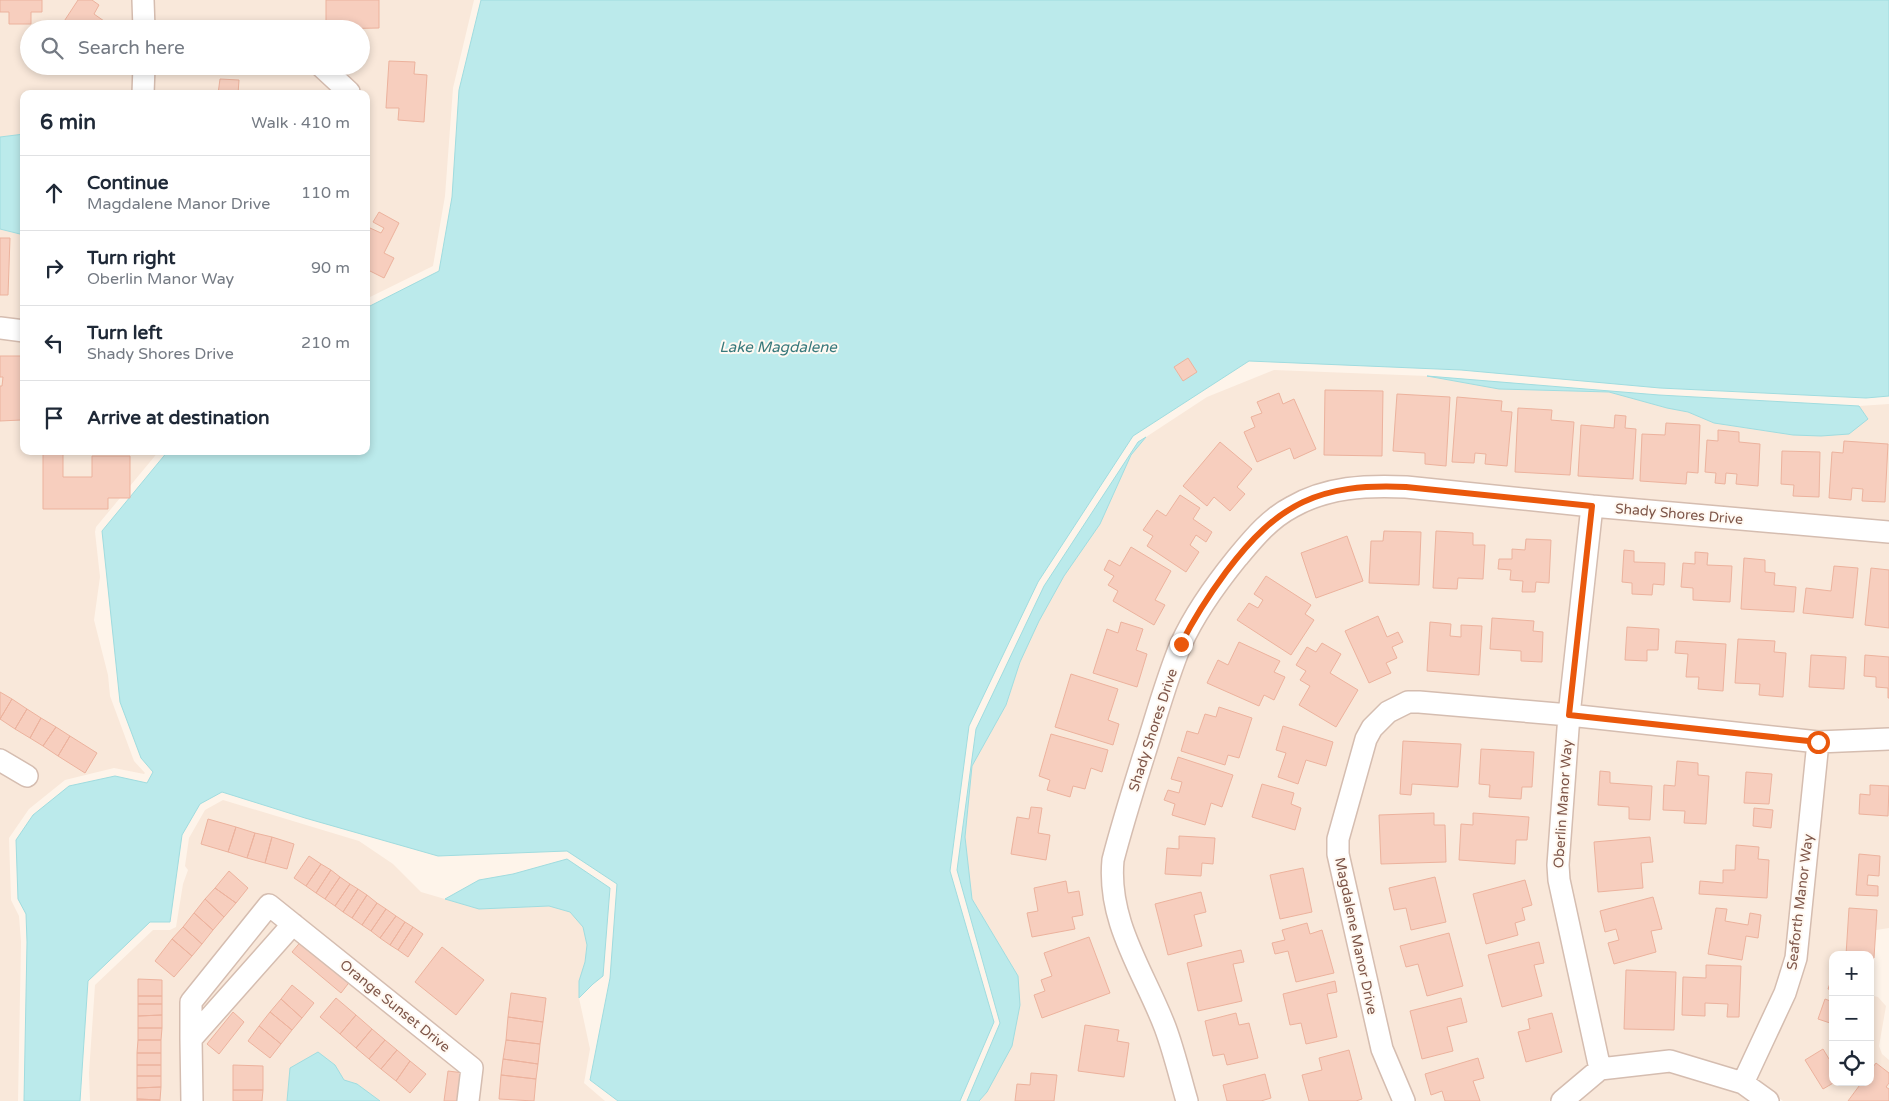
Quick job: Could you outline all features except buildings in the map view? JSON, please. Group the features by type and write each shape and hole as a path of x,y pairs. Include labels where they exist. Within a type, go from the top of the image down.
{"street":[{"path":"144,0 144,20"},
{"path":"143,90 144,75"},
{"path":"331,75 347,90"},
{"path":"0,328 20,330"},
{"name":"Shady Shores Drive","path":"1187,1101 1165,1028 1117,916 1113,898 1112,874 1117,844 1181,644 1209,596 1252,539 1273,520 1291,507 1310,498 1335,491 1370,486 1406,487 1592,506 1889,532"},
{"name":"Oberlin Manor Way","path":"1592,506 1569,715 1558,853 1559,880 1600,1069"},
{"name":"Magdalene Manor Drive","path":"1404,1101 1382,1049 1338,854 1338,839 1366,739 1379,720 1388,712 1408,702 1434,702 1818,742 1889,739"},
{"name":"Seaforth Manor Way","path":"1743,1083 1785,993 1796,958 1818,742"},
{"path":"0,760 27,776"},
{"name":"Orange Sunset Drive","path":"192,1101 191,1002 269,905 472,1068 468,1101"},
{"path":"191,1038 293,924"},
{"path":"1562,1101 1600,1069 1670,1061 1743,1083 1768,1101"}],"shaded area":[{"path":"0,0 135,0 136,20 20,20 20,75 136,75 135,90 20,90 20,134 0,137"},
{"path":"151,0 474,0 453,88 445,196 433,266 370,297 370,90 152,90 152,75 370,75 370,20 152,20"},
{"path":"0,229 20,234 20,455 51,455 56,457 57,455 156,455 96,527 95,532 100,577 94,620 108,675 110,696 134,761 145,773 114,768 65,780 29,809 9,838 11,900 19,916 21,942 18,1101 0,1101"},
{"path":"1274,370 1427,376 1499,389 1609,392 1688,412 1714,423 1793,435 1868,418 1859,406 1889,404 1889,523 1356,478 1227,557 1109,841 1158,1031 1179,1101 979,1101 987,1092 1018,976 972,899 965,837 972,766 1006,705 1020,662 1039,621 1064,576 1100,524 1131,455 1146,437 1207,397"},
{"path":"1378,494 1583,515 1562,705 1395,698 1330,836 1396,1101 1195,1101 1125,913 1121,862 1174,687 1199,626 1258,545 1295,515 1337,499"},
{"path":"1599,516 1889,541 1889,730 1818,733 1578,707"},
{"path":"1419,711 1561,723 1551,852 1592,1065 1549,1101 1413,1101 1389,1046 1346,841 1379,733 1401,714"},
{"path":"1577,725 1809,750 1784,972 1739,1072 1606,1059 1567,879"},
{"path":"1889,748 1889,928 1870,931 1859,951 1829,951 1829,1086 1874,1086 1874,996 1878,997 1886,1006 1879,1046 1882,1054 1889,1060 1889,1101 1783,1101 1753,1080 1792,998 1825,751"},
{"path":"223,800 359,841 393,864 421,892 479,909 549,906 570,912 583,927 587,945 585,962 579,981 579,998 590,1049 584,1083 605,1101 380,1101 357,1084 344,1080 335,1065 290,1068 287,1101 90,1101 89,1073 95,985 153,930 170,930 176,927 183,884 188,870 185,866 189,838 205,810"},
{"path":"1670,1070 1740,1091 1753,1101 1575,1101 1603,1077"}],"water":[{"name":"Lake Magdalene","path":"481,0 1889,0 1889,396 1866,398 1660,388 1461,370 1249,361 1133,436 1038,582 969,726 950,871 994,1022 960,1101 618,1101 590,1080 610,978 617,884 567,851 438,856 222,792 200,804 182,835 170,922 150,922 88,981 80,1101 24,1101 27,942 26,914 18,899 16,840 33,815 69,786 115,776 147,783 153,772 141,758 120,702 102,531 165,455 370,455 370,306 439,271 452,197 459,90"},
{"path":"20,134 20,234 0,229 0,137"},
{"path":"1427,376 1659,395 1859,406 1868,419 1849,434 1793,435 1714,423 1688,412 1609,392 1499,389"},
{"path":"1146,437 1131,455 1100,524 1064,576 1039,621 1020,662 1006,705 972,766 965,837 972,899 1018,976 1020,1005 1012,1046 987,1092 979,1101 967,1101 1000,1023 957,870 976,729 1044,586 1138,442"},
{"path":"567,859 610,888 603,976 579,998 579,981 585,962 587,945 583,927 570,912 549,906 479,909 445,899 479,880 513,874"},
{"path":"318,1052 335,1065 344,1080 357,1084 380,1101 287,1101 290,1068"}],"route":[{"path":"1181,644 1209,596 1252,539 1291,507 1310,498 1357,487 1378,486 1406,487 1592,506 1569,715 1818,742"}]}
